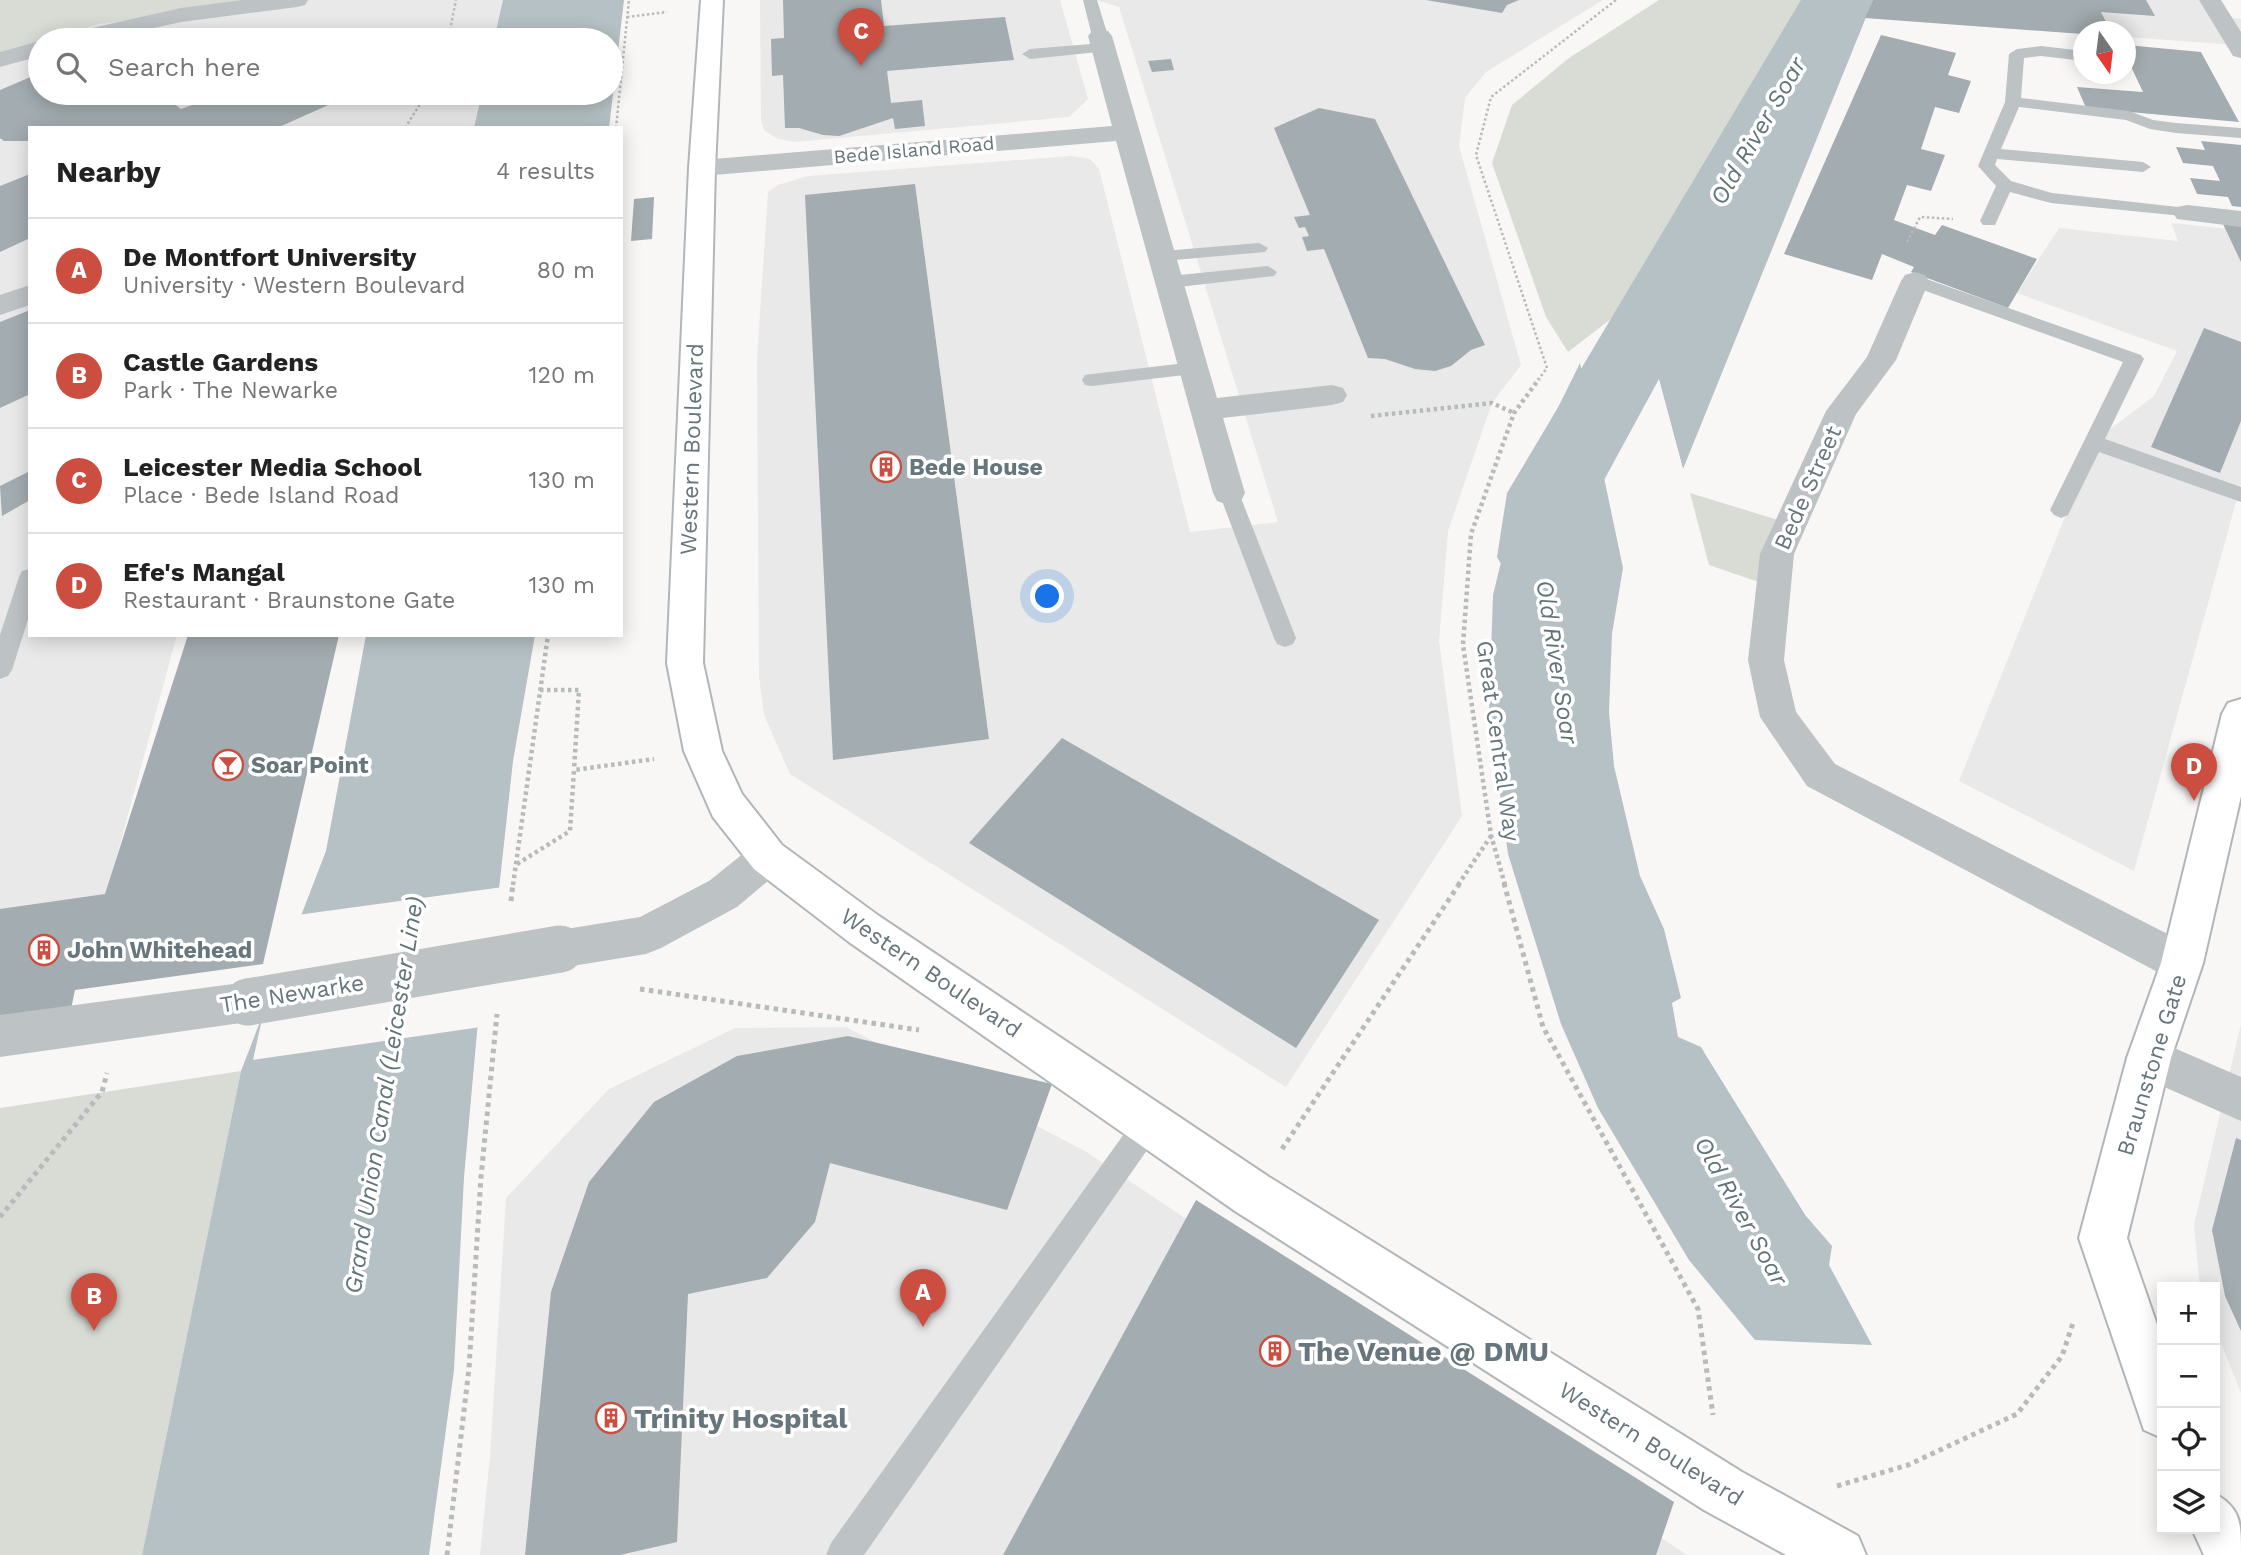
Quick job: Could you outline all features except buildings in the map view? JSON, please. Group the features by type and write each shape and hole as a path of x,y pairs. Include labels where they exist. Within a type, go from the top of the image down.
{"street":[{"path":"123,28 181,15 297,0"},
{"name":"Western Boulevard","path":"712,0 702,168 685,663 703,751 727,805 768,857 864,929 1252,1194 1723,1491 1839,1555"},
{"path":"2224,12 2241,51"},
{"path":"1101,42 1228,493"},
{"path":"0,60 28,52"},
{"name":"Bede Island Road","path":"702,168 1126,132"},
{"path":"2187,213 2241,219"},
{"name":"Bede Street","path":"1915,281 1881,360 1842,411 1777,554 1766,660 1779,717 1821,775 2182,963"},
{"path":"0,306 28,295"},
{"path":"1206,410 1332,395"},
{"name":"Braunstone Gate","path":"2103,1238 2149,1058 2182,963 2241,713"},
{"name":"The Newarke","path":"0,1036 248,1002 646,935 723,894 768,857"},
{"path":"2149,1058 2241,1099"},
{"path":"2103,1238 2161,1408"},
{"path":"2220,1530 2234,1555"}],"lane":[{"path":"1030,54 1101,42 1090,0"},
{"path":"2073,55 2041,51 2017,54 2013,102 1986,166 2004,185 2051,198 2187,213"},
{"path":"2013,102 2129,116 2150,124 2176,128 2241,133"},
{"path":"1990,153 2143,167"},
{"path":"1989,221 2004,185"},
{"path":"1166,269 1259,248"},
{"path":"1166,269 1268,272"},
{"path":"1915,281 2134,359 2061,510"},
{"path":"1092,380 1194,368"},
{"path":"2093,442 2241,495"},
{"path":"1228,493 1285,638"},
{"path":"0,670 28,583"},
{"path":"843,1555 1149,1123"}],"path":[{"path":"450,28 456,0"},
{"path":"623,57 629,0"},
{"path":"627,17 666,14 668,0"},
{"name":"Great Central Way","path":"1616,0 1491,97 1476,155 1546,368 1514,413 1471,534 1463,645 1491,835 1543,1027 1698,1308 1723,1491"},
{"path":"406,126 419,105"},
{"path":"616,126 618,105"},
{"path":"1915,281 1894,267 1920,217 1989,221"},
{"path":"511,906 548,637"},
{"path":"516,864 570,831 579,690 540,690"},
{"path":"574,770 637,761"},
{"path":"1252,1194 1491,835"},
{"path":"637,989 921,1031"},
{"path":"447,1555 469,1368 481,1177 498,1002"},
{"path":"0,1217 102,1092 123,1020"},
{"path":"1759,1509 1908,1465 2017,1414 2062,1356 2103,1238"}],"shaded area":[{"path":"0,0 505,0 499,28 28,28 28,105 481,105 476,126 28,126 28,637 176,637 83,980 0,990"},
{"path":"0,0 310,0 99,24 86,28 28,28 28,46 0,55"},
{"path":"760,0 1060,0 1088,99 1069,117 794,142 776,138 764,130 761,120"},
{"path":"1097,0 1603,0 1486,72 1465,98 1459,146 1521,365 1492,403 1448,531 1439,641 1462,816 1286,1087 790,774 764,715 759,676 757,359 768,192 778,185 808,176 1072,156 1090,159 1099,169 1190,532 1278,522 1119,7"},
{"path":"1659,0 1808,0 1636,293 1637,299 1568,352 1546,317 1492,163 1512,105 1569,58"},
{"path":"1873,0 2210,0 2221,17 2241,19 2241,51 2237,45 2136,38 2136,21 2073,21 2073,33 1865,18"},
{"path":"2171,223 2241,230 2241,484 2134,871 1959,781 2093,442 2154,396 2177,351 2017,293 2059,228 2178,241"},
{"path":"1690,493 1791,524 1773,587 1709,565"},
{"path":"2241,1024 2241,1393 2220,1340 2220,1282 2200,1282 2194,1225"},
{"path":"846,1027 1085,1151 1687,1555 480,1555 490,1456 506,1198 609,1089 735,1028"},
{"path":"241,1071 142,1555 0,1555 0,1108"}],"water":[{"path":"503,0 624,0 621,28 497,28"},
{"path":"1808,0 1873,0 1683,469 1636,293"},
{"path":"479,105 612,105 609,126 474,126"},
{"path":"1580,363 1623,568 1612,634 1609,712 1614,766 1640,876 1664,929 1681,998 1672,1003 1678,1037 1701,1047 1806,1216 1832,1246 1829,1265 1872,1345 1755,1340 1689,1260 1598,1108 1561,1024 1508,854 1489,711 1493,595 1512,517 1542,440"},
{"name":"Grand Union Canal (Leicester Line)","path":"366,637 535,637 513,761 499,889 477,1032 464,1177 454,1370 429,1555 142,1555 241,1071 326,851"}],"pier":[{"path":"1633,299 1637,299 1684,473 1680,470"},
{"path":"503,887 481,1027 253,1060 269,987 297,915"},
{"path":"1706,1048 1811,1217 1806,1216 1704,1052"}],"waterway":[{"name":"Old River Soar","path":"1544,557 1552,493 1833,0"}],"place":[{"name":"Leicester Media School","path":"861,66"},
{"name":"Bede House","path":"886,467"},
{"name":"Soar Point","path":"228,765"},
{"name":"Efe's Mangal","path":"2194,801"},
{"name":"John Whitehead","path":"44,950"},
{"name":"De Montfort University","path":"923,1327"},
{"name":"Castle Gardens","path":"94,1331"},
{"name":"The Venue @ DMU","path":"1275,1351"},
{"name":"Trinity Hospital","path":"611,1418"}]}
